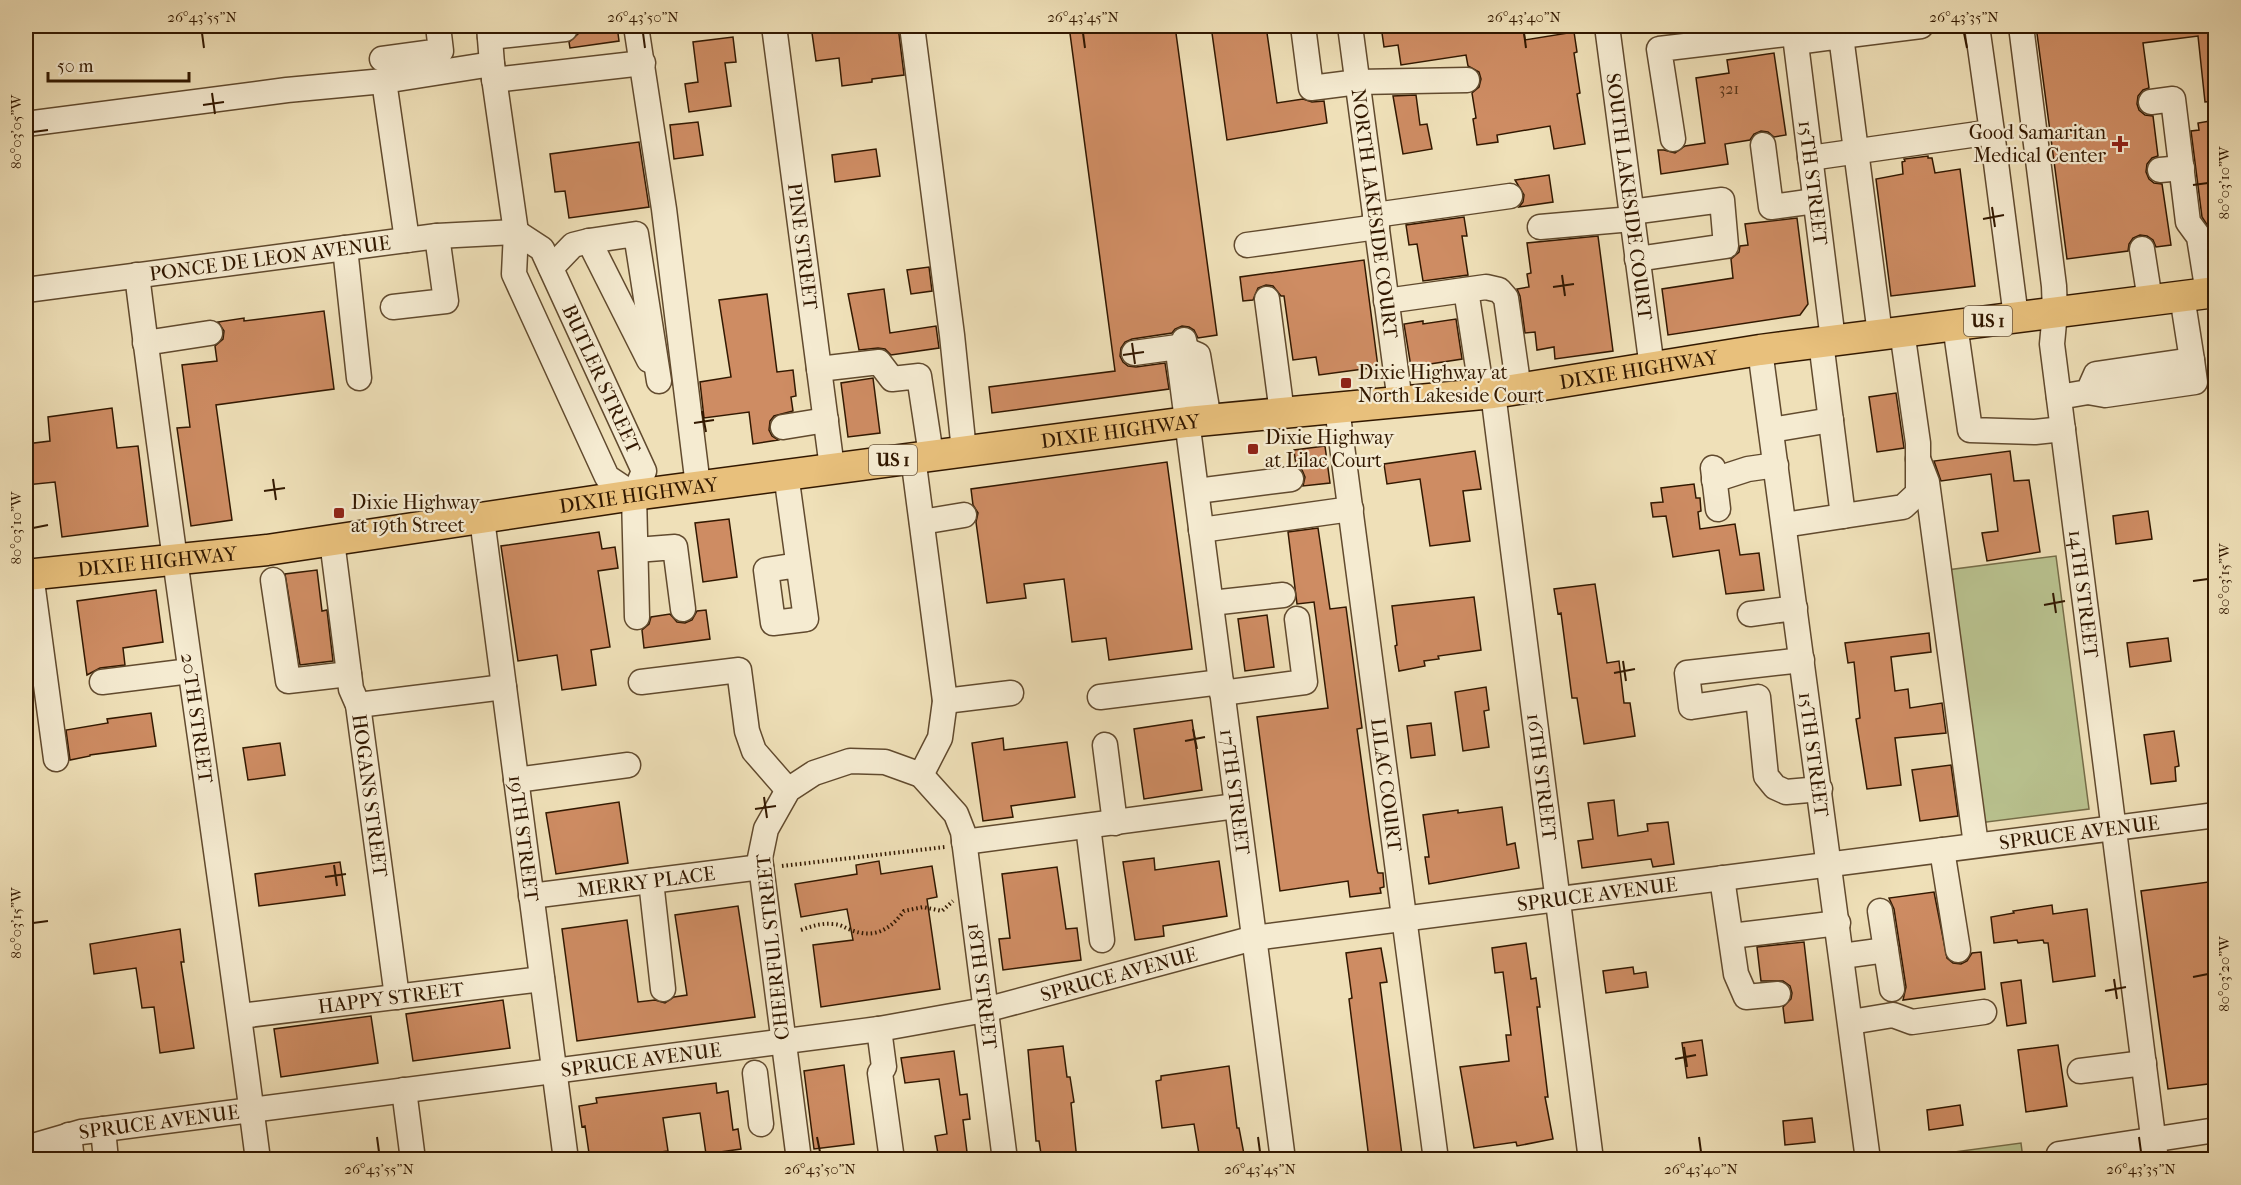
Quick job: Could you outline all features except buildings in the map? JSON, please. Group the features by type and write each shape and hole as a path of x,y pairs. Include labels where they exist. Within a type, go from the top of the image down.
{"main road":[{"name":"DIXIE HIGHWAY","path":"27,573 267,550 634,495 922,456 1198,421 1498,392 1760,350 2202,294"}],"street":[{"path":"26,124 287,90 383,70 441,51 438,26"},
{"path":"636,26 664,209 698,486"},
{"name":"PINE STREET","path":"774,26 832,468"},
{"path":"912,26 952,335 964,451"},
{"path":"1303,26 1311,88 1358,82 1467,80"},
{"name":"NORTH LAKESIDE COURT","path":"1350,26 1400,402"},
{"name":"SOUTH LAKESIDE COURT","path":"1607,26 1652,368"},
{"path":"1673,139 1659,49 1794,34 1841,36 1921,26"},
{"path":"1977,26 2016,317"},
{"name":"14TH STREET","path":"2020,26 2054,286 2055,312 2052,344 2155,1149"},
{"path":"490,31 554,28"},
{"name":"BUTLER STREET","path":"490,31 493,72 516,232 514,274 608,477 634,495 644,471 543,249 516,232"},
{"name":"15TH STREET","path":"1794,34 1815,201 1831,420 1843,516"},
{"path":"1784,525 1903,507 1918,493 1918,443 1891,333 1856,151 1841,36"},
{"path":"383,70 493,72 643,63"},
{"path":"383,70 407,240"},
{"path":"2059,397 2088,392 2105,395 2195,382 2192,360 2202,294 2199,237 2188,222 2171,169 2174,99 2151,102"},
{"path":"1810,158 1992,132"},
{"path":"1763,145 1771,207 1815,201"},
{"path":"1247,244 1510,196"},
{"path":"1540,227 1722,200 1726,246 1637,259"},
{"name":"PONCE DE LEON AVENUE","path":"28,284 136,275 437,236 516,232"},
{"path":"551,268 573,245 589,241 636,234 659,381 589,241"},
{"path":"393,307 446,301 437,236"},
{"path":"345,248 359,378"},
{"path":"2142,249 2150,300"},
{"name":"20TH STREET","path":"136,275 174,560 240,1016 258,1160"},
{"path":"1386,301 1486,287 1499,290 1506,298 1498,392"},
{"path":"1466,290 1498,392"},
{"path":"1267,299 1281,413"},
{"path":"1954,325 1970,430 2035,432 2063,429"},
{"path":"145,343 210,333"},
{"name":"17TH STREET","path":"1134,353 1185,345 1198,355 1197,491 1201,530 1282,1160"},
{"name":"15TH STREET","path":"1760,350 1868,1160"},
{"path":"819,369 879,362 892,379 919,376 922,522 945,701 940,738 921,775"},
{"name":"16TH STREET","path":"1498,392 1557,899 1591,1160"},
{"name":"LILAC COURT","path":"1337,408 1406,918 1436,1160"},
{"path":"783,427 826,420"},
{"path":"1771,430 1831,420"},
{"path":"1918,459 1927,482 1976,845"},
{"path":"1718,509 1713,474 1776,465"},
{"path":"786,474 798,565"},
{"path":"1197,491 1291,479"},
{"path":"634,495 637,617"},
{"path":"1201,530 1351,509"},
{"path":"922,522 964,515"},
{"name":"19TH STREET","path":"482,519 566,1160"},
{"path":"332,541 351,689 358,705"},
{"path":"636,550 675,547 683,609"},
{"path":"27,573 57,759"},
{"path":"273,580 288,681 349,674"},
{"path":"1211,603 1283,595"},
{"path":"1750,613 1795,608"},
{"path":"1100,697 1305,682 1297,619"},
{"path":"1803,660 1687,673 1691,707 1758,697 1766,776 1775,787 1786,792 1820,789"},
{"path":"641,682 739,670 747,731 754,751 788,790"},
{"path":"102,682 190,671"},
{"name":"HOGANS STREET","path":"397,997 358,705 504,687"},
{"path":"945,701 1011,693"},
{"path":"1105,745 1114,823"},
{"name":"CHEERFUL STREET","path":"799,1160 783,1041 772,866 760,858 766,829 788,790 814,773 850,761 885,762 921,775 956,814"},
{"path":"516,780 628,765"},
{"path":"955,844 1236,806"},
{"name":"18TH STREET","path":"956,814 963,832 955,844 985,1010 1005,1160"},
{"name":"SPRUCE AVENUE","path":"26,1148 69,1135 103,1129 879,1029 985,1010 1254,938 2216,815"},
{"path":"1088,826 1102,940"},
{"path":"1942,850 1958,950"},
{"name":"MERRY PLACE","path":"531,896 772,866"},
{"path":"1722,878 1736,975 1746,997 1778,994"},
{"path":"651,881 663,989"},
{"path":"1880,911 1892,989"},
{"path":"1731,936 1838,923"},
{"path":"1842,956 1886,950"},
{"name":"HAPPY STREET","path":"240,1016 542,979"},
{"path":"1851,1022 1893,1015 1912,1022 1984,1012"},
{"path":"879,1029 884,1067 880,1073 892,1160"},
{"path":"2080,1071 2144,1063"},
{"path":"755,1073 760,1118 792,1109"},
{"path":"404,1090 413,1160"},
{"path":"103,1129 106,1160"},
{"path":"2060,1160 2059,1154 2155,1149 2216,1130"},
{"path":"69,1135 72,1160"}],"path":[{"path":"772,866 955,844"},
{"path":"801,930 818,924 836,924 862,934 881,933 896,922 904,911 923,907 942,911 953,901"}],"green space":[{"path":"2056,556 2089,809 1979,823 1947,570"},
{"path":"2021,1143 2023,1159 1902,1159"}],"place":[{"name":"Good Samaritan Medical Center","path":"2120,144"},
{"name":"Dixie Highway at North Lakeside Court","path":"1346,383"},
{"name":"Dixie Highway at Lilac Court","path":"1253,449"},
{"name":"Dixie Highway at 19th Street","path":"339,513"}]}
